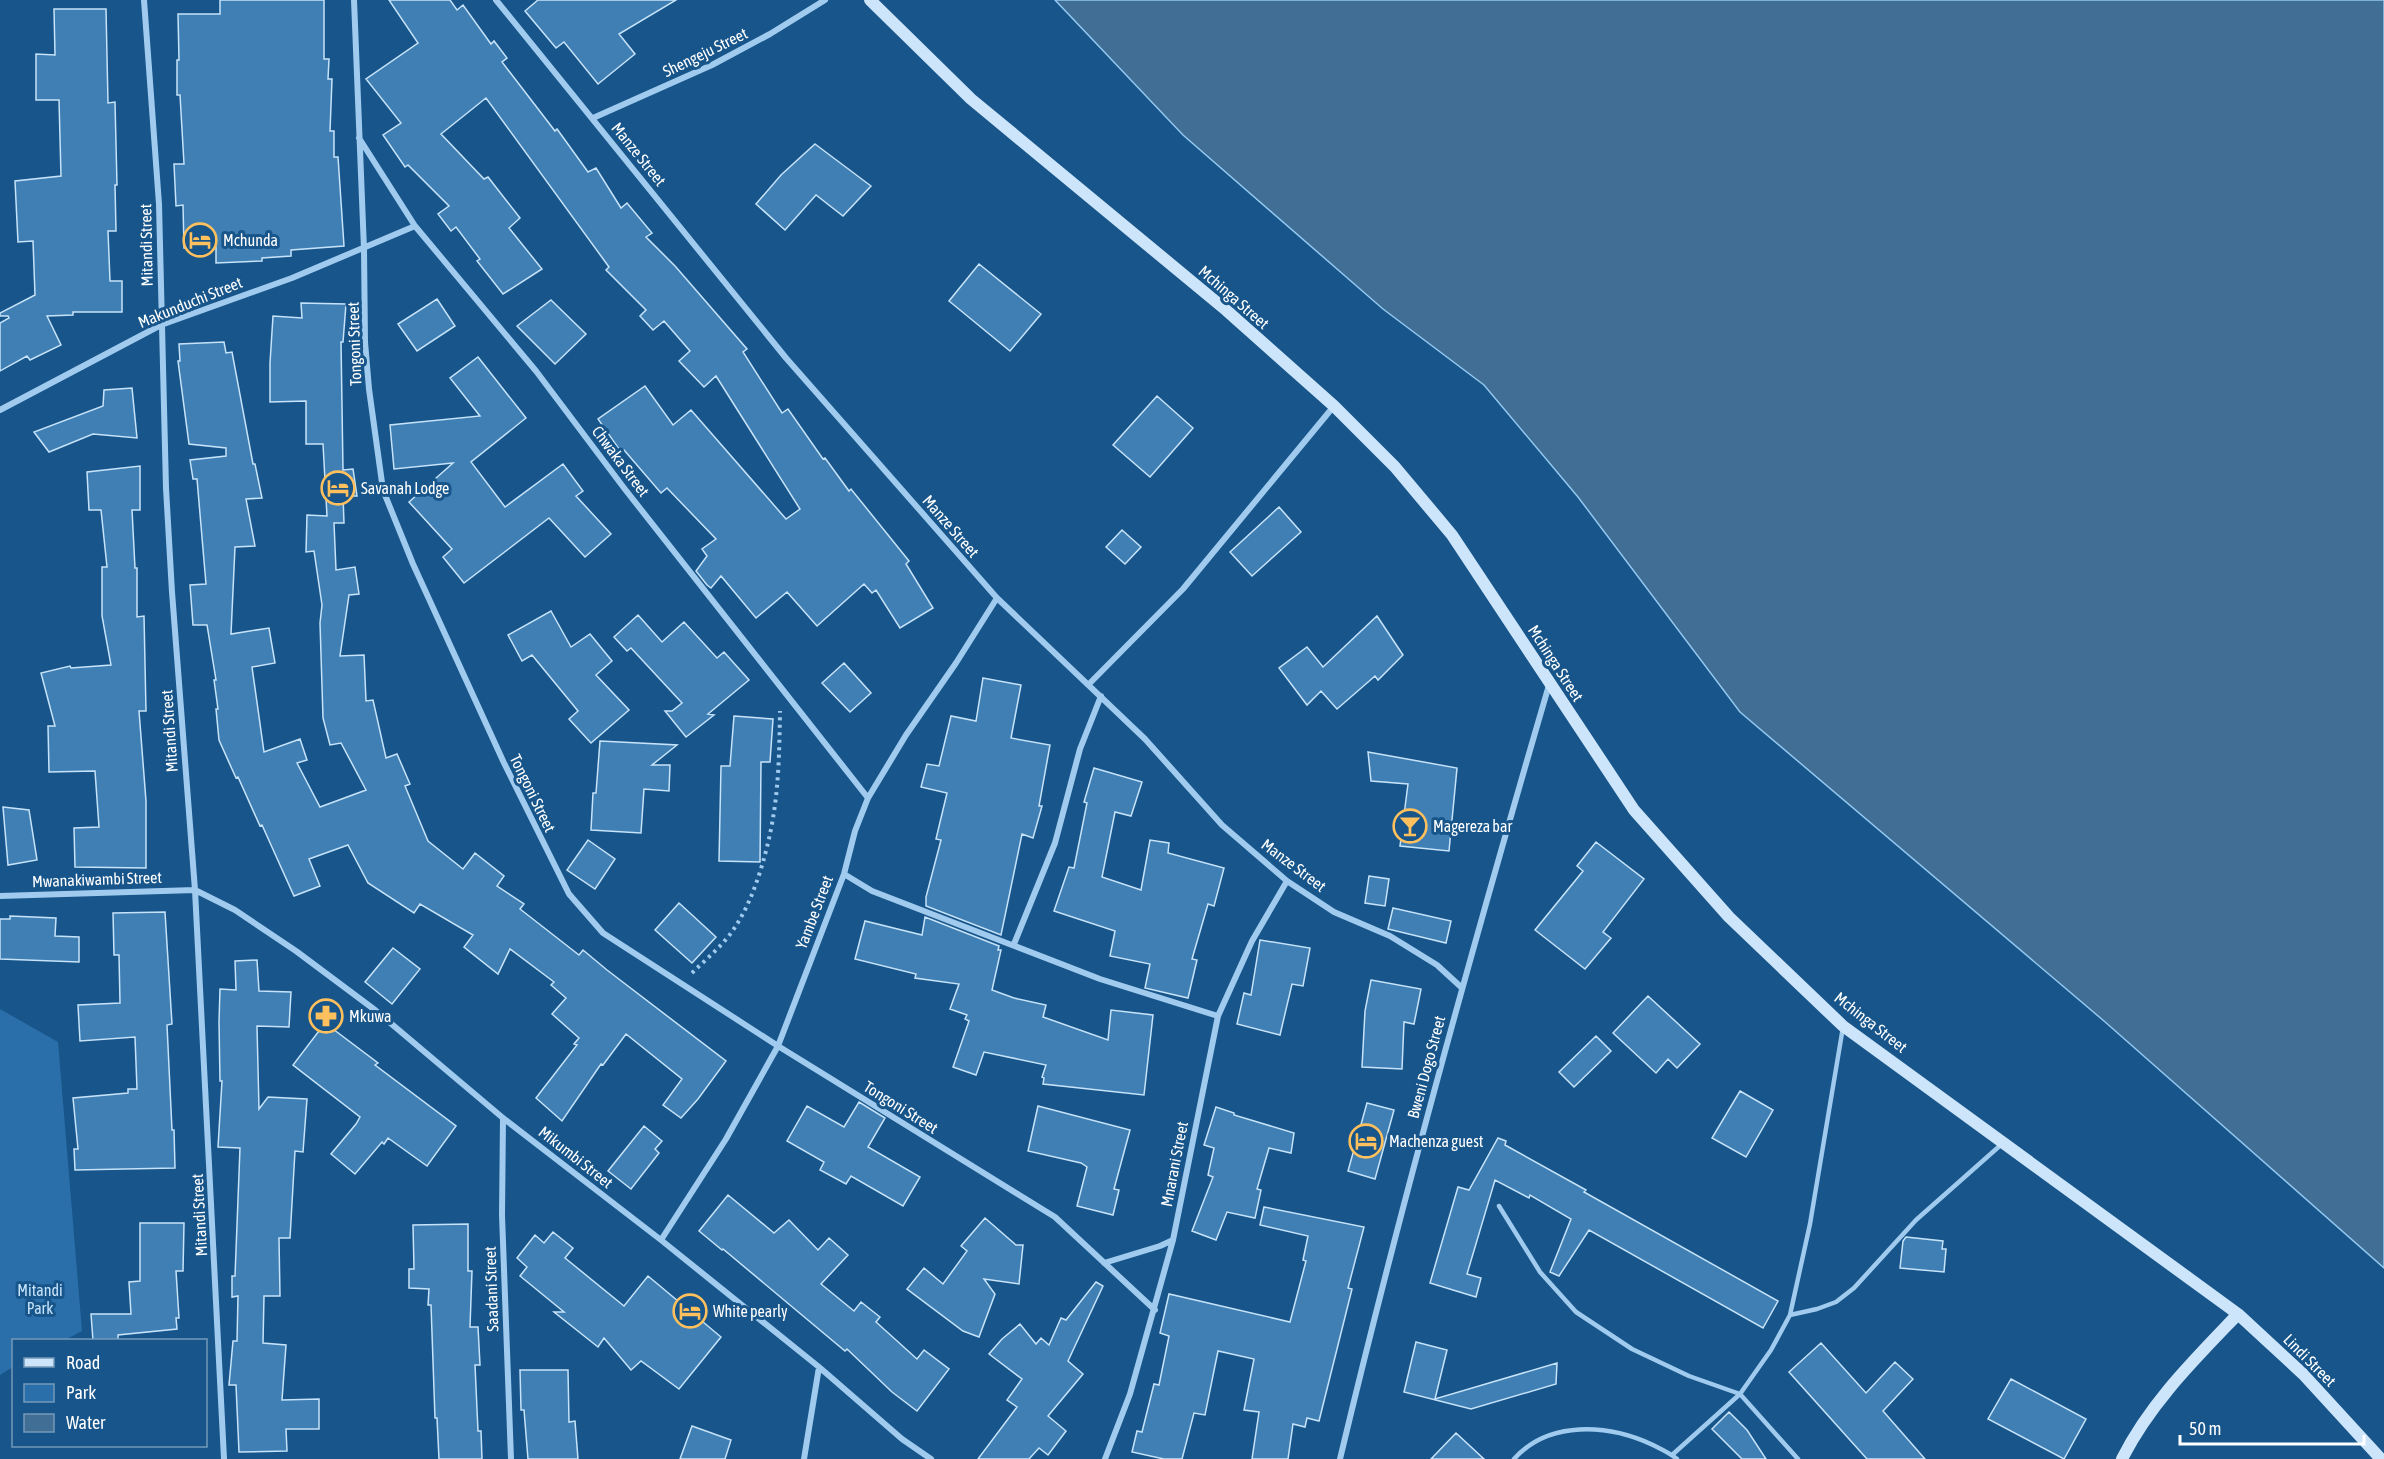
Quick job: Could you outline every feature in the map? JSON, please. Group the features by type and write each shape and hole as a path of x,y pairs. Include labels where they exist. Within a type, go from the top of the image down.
{"main road":[{"name":"Mchinga Street","path":"870,0 971,99 1226,310 1334,406 1395,467 1452,535 1549,685 1634,810 1729,917 1843,1026 2238,1314"},
{"path":"2122,1459 2134,1434 2181,1373 2238,1314"},
{"name":"Lindi Street","path":"2238,1314 2303,1374 2380,1459"}],"street":[{"name":"Mitandi Street","path":"144,0 158,193 172,592 195,890 224,1459"},
{"name":"Tongoni Street","path":"354,0 366,354 383,490 504,764 569,894 603,933 778,1046 1055,1217 1155,1310"},
{"name":"Manze Street","path":"496,0 786,358 997,598 1101,696 1174,770 1222,825 1287,881 1334,912 1390,936 1437,965 1461,987"},
{"name":"Shengeju Street","path":"592,118 712,65 770,34 825,0"},
{"name":"Chwaka Street","path":"359,137 415,226 536,371 631,497 868,798"},
{"name":"Makunduchi Street","path":"0,410 162,325 292,279 415,226"},
{"path":"1089,684 1190,581 1334,406"},
{"name":"Yambe Street","path":"661,1240 726,1139 778,1046 844,874 855,831 868,798 906,735 956,663 997,598"},
{"name":"Bweni Dogo Street","path":"1340,1459 1370,1334 1461,987 1549,685"},
{"path":"1014,944 1055,843 1080,749 1101,696"},
{"path":"844,874 872,891 1100,979 1218,1016"},
{"name":"Mnarani Street","path":"1105,1459 1130,1394 1173,1240 1218,1016 1252,941 1287,881"},
{"name":"Mwanakiwambi Street","path":"0,896 195,890"},
{"name":"Mikumbi Street","path":"195,890 235,910 296,951 375,1011 503,1118 661,1240 819,1367 902,1439 931,1459"},
{"name":"Saadani Street","path":"503,1118 502,1215 511,1459"},
{"path":"1104,1263 1173,1240"},
{"path":"804,1459 819,1367"}],"lane":[{"path":"1514,1459 1526,1446 1546,1436 1576,1429 1610,1431 1639,1439 1675,1457 1740,1394 1771,1350 1790,1315 1810,1224 1843,1026"},
{"path":"1790,1315 1836,1302 1854,1288 1916,1220 2003,1143"},
{"path":"1499,1206 1540,1272 1576,1312 1632,1349 1689,1376 1740,1394 1798,1459"}],"path":[{"path":"681,984 730,934 748,905 761,867 774,822 779,778 780,687"}],"green space":[{"name":"Mitandi Park","path":"0,1009 58,1042 82,1331 67,1339 12,1339 12,1368 0,1375"}],"water":[{"path":"1055,0 2384,0 2384,1268 2104,1021 1740,712 1578,497 1484,385 1383,309 1183,135"}],"building":[{"path":"220,0 324,0 324,59 329,59 328,79 332,79 330,131 334,131 334,157 338,157 344,246 291,250 291,256 262,258 262,261 216,263 216,247 184,248 183,205 176,206 174,164 184,164 180,95 177,95 178,14 220,14"},
{"path":"389,0 450,0 457,10 463,5 491,44 494,41 507,58 502,62 555,131 557,129 588,172 596,168 621,208 627,203 652,233 646,237 675,266 747,349 743,352 782,413 788,409 823,459 825,458 849,491 851,489 909,561 906,564 933,608 900,628 876,590 872,593 864,584 817,626 787,592 756,618 721,576 711,588 707,585 696,571 707,556 702,549 716,539 667,488 661,493 624,450 621,452 598,419 645,386 673,425 691,410 786,519 800,509 716,376 704,387 679,361 690,351 664,321 653,330 640,316 646,310 606,270 609,267 486,98 441,134 484,179 488,177 520,218 509,228 542,269 503,294 477,261 480,259 456,227 451,231 438,214 449,206 408,165 405,167 383,135 401,123 366,79 418,43"},
{"path":"538,0 676,0 619,34 635,54 598,84 564,42 556,48 525,11"},
{"path":"54,9 106,9 108,103 115,102 117,185 115,185 116,231 108,231 110,281 122,281 122,312 73,312 73,315 47,316 61,345 30,360 27,356 0,371 0,323 9,318 0,316 0,313 35,295 33,241 18,242 15,181 61,176 59,100 36,100 36,54 55,55"},
{"path":"815,144 871,186 843,216 816,195 785,230 756,204 781,175"},
{"path":"979,264 1041,314 1010,351 949,301"},
{"path":"437,299 455,326 417,351 398,324"},
{"path":"551,300 586,334 555,364 517,326"},
{"path":"301,303 346,304 343,342 341,342 343,470 353,469 357,496 343,496 344,523 334,523 336,570 355,567 359,594 349,595 340,656 364,655 366,701 373,700 386,758 397,754 410,784 405,786 428,841 463,869 475,853 504,876 497,886 524,904 520,909 579,955 583,950 726,1061 681,1118 663,1105 682,1079 626,1034 603,1065 601,1064 562,1121 536,1098 577,1045 574,1044 579,1038 552,1014 566,998 551,985 554,982 510,949 498,974 464,947 473,935 420,904 414,913 368,883 348,845 309,859 320,886 294,896 262,825 260,826 238,777 236,778 219,740 214,680 216,680 207,625 193,625 190,585 206,584 197,479 193,479 190,460 226,456 226,448 189,444 178,361 180,361 179,344 224,342 226,353 232,352 253,464 255,464 262,498 246,499 255,546 235,547 231,634 269,628 275,663 252,667 264,752 300,739 307,760 297,763 320,807 366,790 341,743 330,745 323,718 320,623 322,605 314,551 306,552 307,515 327,516 323,444 306,444 306,401 270,402 273,316 302,318"},
{"path":"478,357 526,418 471,462 505,507 563,464 583,491 576,496 611,534 585,557 549,518 464,583 443,557 452,549 409,502 453,463 394,469 390,425 480,416 450,378"},
{"path":"132,388 137,438 93,434 49,452 34,432 103,406 104,390"},
{"path":"1157,396 1193,428 1150,477 1113,445"},
{"path":"140,466 140,510 132,510 135,568 137,568 137,617 144,616 146,711 139,711 146,801 146,868 75,867 74,828 99,827 95,771 49,772 48,726 55,726 41,673 70,666 71,668 111,665 102,616 102,567 107,567 101,510 89,510 87,472"},
{"path":"1279,507 1301,532 1252,576 1230,552"},
{"path":"1122,530 1141,547 1125,564 1106,547"},
{"path":"551,611 571,647 590,634 612,661 596,675 629,710 591,743 569,719 578,711 532,655 522,661 508,635"},
{"path":"638,615 662,642 684,622 717,658 724,652 749,680 708,714 714,715 686,737 665,711 672,711 682,703 631,648 627,651 614,637"},
{"path":"1377,616 1403,655 1378,680 1375,676 1337,709 1321,691 1307,705 1279,668 1307,647 1323,667"},
{"path":"844,663 871,693 850,712 822,683"},
{"path":"983,678 1021,685 1011,738 1050,745 1039,806 1042,806 1033,838 1022,834 1001,935 926,906 926,897 941,840 936,839 947,793 921,787 927,764 939,766 951,716 976,721"},
{"path":"734,716 773,719 770,762 761,762 760,862 719,861 721,766 730,766"},
{"path":"600,741 677,745 652,765 670,765 669,791 644,789 641,833 591,830"},
{"path":"1368,752 1457,768 1449,851 1400,846 1408,784 1371,781"},
{"path":"1094,768 1142,782 1131,816 1115,812 1102,877 1141,890 1150,840 1169,843 1168,853 1224,868 1214,906 1208,904 1192,959 1197,960 1188,998 1145,988 1150,964 1110,956 1115,931 1054,911 1069,867 1074,868 1087,803 1084,802"},
{"path":"3,807 29,810 37,860 8,865"},
{"path":"588,840 615,859 595,889 567,870"},
{"path":"1596,842 1644,879 1603,932 1611,938 1585,969 1535,930 1583,871 1577,866"},
{"path":"1369,876 1389,879 1385,906 1365,903"},
{"path":"679,903 716,937 692,963 655,930"},
{"path":"1393,908 1451,921 1446,943 1388,929"},
{"path":"165,912 172,1024 167,1025 175,1168 75,1170 74,1149 78,1149 73,1098 128,1093 128,1089 137,1089 135,1037 80,1041 78,1005 120,1003 119,955 114,955 113,913"},
{"path":"10,916 56,918 55,936 79,937 79,962 0,959 0,919 10,919"},
{"path":"925,917 999,946 998,950 1001,950 992,990 1014,998 1046,1005 1043,1017 1108,1040 1111,1010 1153,1015 1144,1095 1043,1084 1044,1078 1042,1077 1046,1065 984,1052 976,1075 953,1067 969,1021 965,1019 967,1015 950,1009 959,984 915,978 916,974 855,959 865,921 922,935"},
{"path":"1260,940 1310,948 1303,986 1292,984 1280,1035 1237,1024 1244,993 1251,995"},
{"path":"393,948 420,969 392,1004 365,982"},
{"path":"257,960 259,991 291,992 289,1027 257,1026 259,1109 268,1097 307,1099 303,1152 295,1151 290,1238 279,1238 280,1296 264,1296 263,1343 286,1345 282,1400 319,1399 319,1429 286,1429 287,1451 239,1452 236,1385 229,1385 233,1341 237,1341 238,1296 232,1297 232,1276 235,1276 240,1148 218,1147 222,1081 220,1081 220,989 236,990 235,961"},
{"path":"1371,980 1421,989 1414,1024 1404,1022 1402,1069 1362,1067 1365,1011"},
{"path":"1648,996 1700,1044 1677,1068 1668,1059 1656,1073 1613,1033"},
{"path":"325,1023 378,1063 375,1065 456,1126 427,1166 388,1138 355,1174 331,1154 360,1117 293,1065"},
{"path":"1596,1036 1611,1051 1574,1087 1559,1072"},
{"path":"1740,1091 1773,1110 1746,1157 1712,1138"},
{"path":"859,1102 885,1118 868,1147 920,1177 903,1206 851,1176 846,1184 820,1170 824,1162 787,1141 807,1106 844,1127"},
{"path":"1367,1103 1394,1110 1375,1179 1348,1171"},
{"path":"1038,1106 1130,1130 1114,1189 1119,1190 1113,1215 1077,1206 1087,1167 1081,1163 1028,1151"},
{"path":"1216,1107 1234,1113 1234,1115 1294,1133 1291,1153 1269,1148 1257,1189 1261,1190 1255,1218 1227,1212 1216,1240 1192,1231 1213,1177 1208,1175 1214,1148 1204,1145"},
{"path":"644,1126 662,1141 655,1149 659,1153 631,1189 608,1171"},
{"path":"1498,1138 1506,1141 1505,1145 1586,1190 1584,1192 1778,1301 1763,1328 1589,1230 1559,1276 1550,1272 1571,1219 1530,1195 1529,1198 1495,1180 1467,1274 1481,1278 1476,1297 1430,1283 1458,1187 1469,1190"},
{"path":"728,1195 774,1233 789,1220 818,1250 829,1238 848,1255 821,1284 854,1311 861,1302 880,1317 876,1322 917,1359 924,1350 949,1369 917,1411 892,1392 847,1349 845,1351 699,1231"},
{"path":"1264,1207 1364,1227 1348,1288 1352,1289 1319,1421 1307,1418 1305,1427 1293,1424 1288,1459 1252,1459 1259,1412 1244,1410 1254,1359 1218,1351 1205,1415 1194,1413 1182,1459 1164,1459 1132,1452 1137,1431 1142,1432 1154,1384 1159,1385 1169,1336 1160,1333 1169,1294 1290,1322 1306,1261 1303,1260 1308,1236 1260,1225"},
{"path":"985,1218 1016,1245 1023,1245 1019,1284 984,1279 995,1294 979,1337 963,1331 907,1289 924,1268 943,1284 967,1251 961,1246"},
{"path":"140,1223 184,1223 183,1271 176,1271 179,1318 176,1318 177,1329 118,1335 118,1339 93,1339 91,1314 131,1314 129,1282 140,1281"},
{"path":"468,1224 468,1271 472,1271 470,1327 478,1327 480,1365 475,1365 478,1431 481,1431 482,1459 439,1459 437,1418 435,1418 431,1305 428,1305 429,1289 409,1288 409,1269 414,1269 413,1225"},
{"path":"553,1232 573,1248 565,1258 624,1306 648,1276 721,1337 679,1389 641,1361 631,1370 604,1338 598,1347 554,1312 564,1312 520,1276 527,1267 517,1258 535,1235 544,1243"},
{"path":"1906,1237 1943,1241 1942,1249 1946,1249 1944,1272 1900,1268 1903,1241"},
{"path":"1096,1282 1103,1286 1068,1361 1083,1374 1048,1416 1066,1431 1048,1455 1039,1448 1029,1459 978,1459 1017,1407 1007,1400 1022,1379 989,1354 1020,1324 1036,1344 1041,1338 1049,1345 1061,1318 1066,1320"},
{"path":"1416,1342 1447,1350 1435,1399 1557,1363 1556,1384 1471,1409 1404,1392"},
{"path":"1821,1343 1866,1393 1895,1362 1913,1379 1883,1411 1925,1459 1867,1459 1789,1372"},
{"path":"520,1370 568,1370 569,1422 575,1421 578,1459 528,1459 524,1410 521,1410"},
{"path":"2011,1379 2086,1419 2064,1459 1988,1419"},
{"path":"1729,1412 1747,1430 1766,1459 1742,1459 1712,1429"},
{"path":"692,1426 731,1440 725,1459 680,1459"},
{"path":"1456,1433 1484,1459 1431,1459"}],"place":[{"name":"Mchunda","path":"200,240"},
{"name":"Savanah Lodge","path":"338,488"},
{"name":"Magereza bar","path":"1410,826"},
{"name":"Mkuwa","path":"326,1016"},
{"name":"Machenza guest","path":"1366,1141"},
{"name":"White pearly","path":"690,1311"}]}
